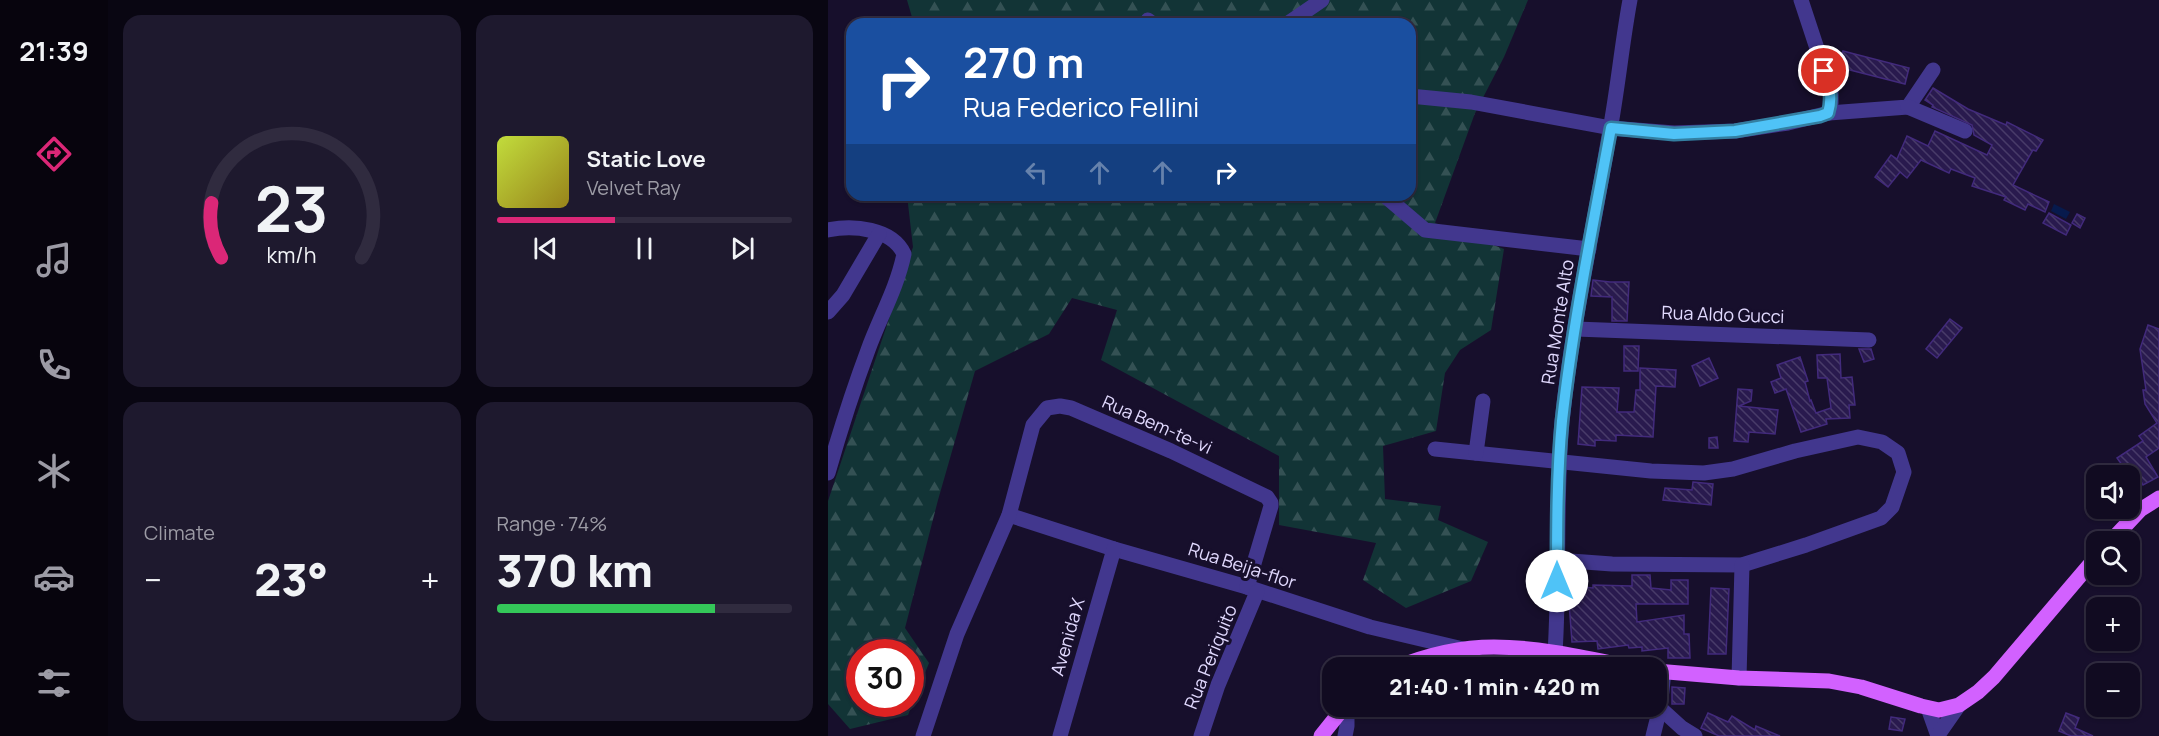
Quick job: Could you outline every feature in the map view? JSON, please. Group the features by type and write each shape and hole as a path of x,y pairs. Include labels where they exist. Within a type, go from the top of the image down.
{"main road":[{"path":"2119,531 2134,515 2159,498"},
{"path":"1667,673 1829,681 1861,687 1939,710 1959,705 1994,677 2086,569"},
{"path":"1422,657 1494,647 1577,657"},
{"path":"1321,736 1337,717"}],"street":[{"path":"1296,18 1322,0"},
{"name":"Rua Monte Alto","path":"1555,653 1562,420 1630,0"},
{"path":"1801,0 1831,91 1828,113"},
{"path":"1908,107 1933,70"},
{"path":"1416,97 1471,102 1611,128 1674,134 1735,131 1788,123 1828,113 1908,107 1965,131"},
{"path":"1391,201 1425,230 1589,249"},
{"path":"828,230 850,228 871,230 893,240 904,254 901,268 850,400 828,473"},
{"path":"828,312 843,295 879,234"},
{"name":"Rua Aldo Gucci","path":"1576,328 1869,340"},
{"path":"1476,453 1483,401"},
{"name":"Rua Bem-te-vi","path":"1008,515 1033,425 1038,416 1047,408 1060,406 1071,408 1171,451 1270,500 1271,506 1252,589"},
{"path":"1435,449 1651,471 1704,472 1733,469 1795,451 1857,437 1882,442 1898,453 1904,472 1892,507 1881,518 1742,565 1612,564 1557,560"},
{"path":"922,736 957,634 1008,515"},
{"name":"Rua Beija-flor","path":"1008,515 1370,627 1465,650"},
{"name":"Avenida X","path":"1060,736 1114,549"},
{"path":"1738,678 1742,565"},
{"name":"Rua Periquito","path":"1201,736 1252,589"},
{"path":"1938,736 1959,705"},
{"path":"1928,708 1938,736"},
{"path":"1667,714 1695,736"},
{"path":"1345,736 1347,717"},
{"path":"1653,736 1658,717"}],"green space":[{"path":"907,0 1528,0 1504,57 1475,113 1435,223 1504,249 1491,330 1460,350 1445,373 1436,431 1383,446 1385,499 1441,506 1438,520 1488,542 1471,581 1406,608 1363,580 1376,543 1279,525 1279,456 1101,360 1117,310 1072,298 1049,334 975,371 905,628 913,639 846,639 846,717 900,717 850,729 828,704 828,501 913,247 908,201 1416,201 1416,18 912,18"},
{"path":"924,656 929,663 924,675"}],"water":[{"path":"2054,204 2070,212 2066,219 2051,211"}],"building":[{"path":"1843,51 1909,68 1905,84 1838,67"},
{"path":"1933,88 1968,109 2006,125 2007,122 2043,140 2036,151 2033,150 2013,185 2049,202 2045,212 2028,204 2025,210 2004,200 2006,197 1972,186 1975,178 1951,169 1949,173 1921,160 1907,178 1900,172 1888,187 1875,177 1891,155 1897,159 1907,136 1928,146 1935,131 1987,155 1992,145 1974,135 1972,125 1932,107 1933,105 1925,100"},
{"path":"2049,213 2071,225 2066,235 2043,223"},
{"path":"2077,214 2085,218 2080,228 2072,223"},
{"path":"1593,280 1629,282 1627,321 1612,321 1612,297 1591,296"},
{"path":"1950,319 1962,328 1937,358 1926,349"},
{"path":"2148,325 2159,329 2159,448 2146,457 2158,477 2143,485 2142,483 2140,485 2140,465 2122,465 2117,458 2143,441 2139,436 2157,423 2145,404 2143,390 2146,390 2140,349"},
{"path":"1624,346 1639,346 1638,371 1624,371"},
{"path":"1859,349 1871,349 1874,359 1864,362"},
{"path":"1840,354 1841,378 1852,377 1855,405 1849,405 1850,418 1826,419 1827,424 1801,432 1786,389 1775,393 1771,382 1781,378 1777,365 1800,357 1808,381 1805,382 1810,401 1816,413 1831,408 1827,378 1818,378 1817,355"},
{"path":"1709,358 1718,378 1700,386 1692,366"},
{"path":"1640,368 1676,370 1675,387 1656,386 1653,437 1616,435 1616,441 1595,440 1595,446 1578,444 1582,387 1619,388 1617,412 1634,412 1636,390 1640,390"},
{"path":"1738,389 1752,390 1751,401 1739,406 1778,410 1775,434 1749,432 1748,442 1734,441"},
{"path":"1717,437 1718,448 1709,448 1709,438"},
{"path":"1693,482 1713,484 1711,505 1663,500 1665,488 1692,490"},
{"path":"1632,575 1650,575 1651,588 1671,590 1671,580 1688,580 1688,604 1636,604 1637,622 1684,615 1684,634 1689,634 1690,658 1668,658 1668,648 1642,651 1642,647 1629,648 1628,645 1598,649 1597,641 1572,642 1569,603 1571,586 1593,588 1593,585 1632,586"},
{"path":"1711,588 1729,589 1726,654 1708,654"},
{"path":"1672,687 1685,688 1684,704 1672,704"},
{"path":"1708,713 1728,722 1732,716 1755,730 1756,726 1780,736 1719,736 1701,728"},
{"path":"2066,713 2079,718 2075,728 2093,736 2071,736 2059,731"},
{"path":"1891,717 1905,719 1902,731 1889,729"}],"route":[{"path":"1557,581 1557,484 1562,420 1611,128 1674,134 1735,131 1820,116 1828,113 1831,103 1831,91 1824,71"}]}
